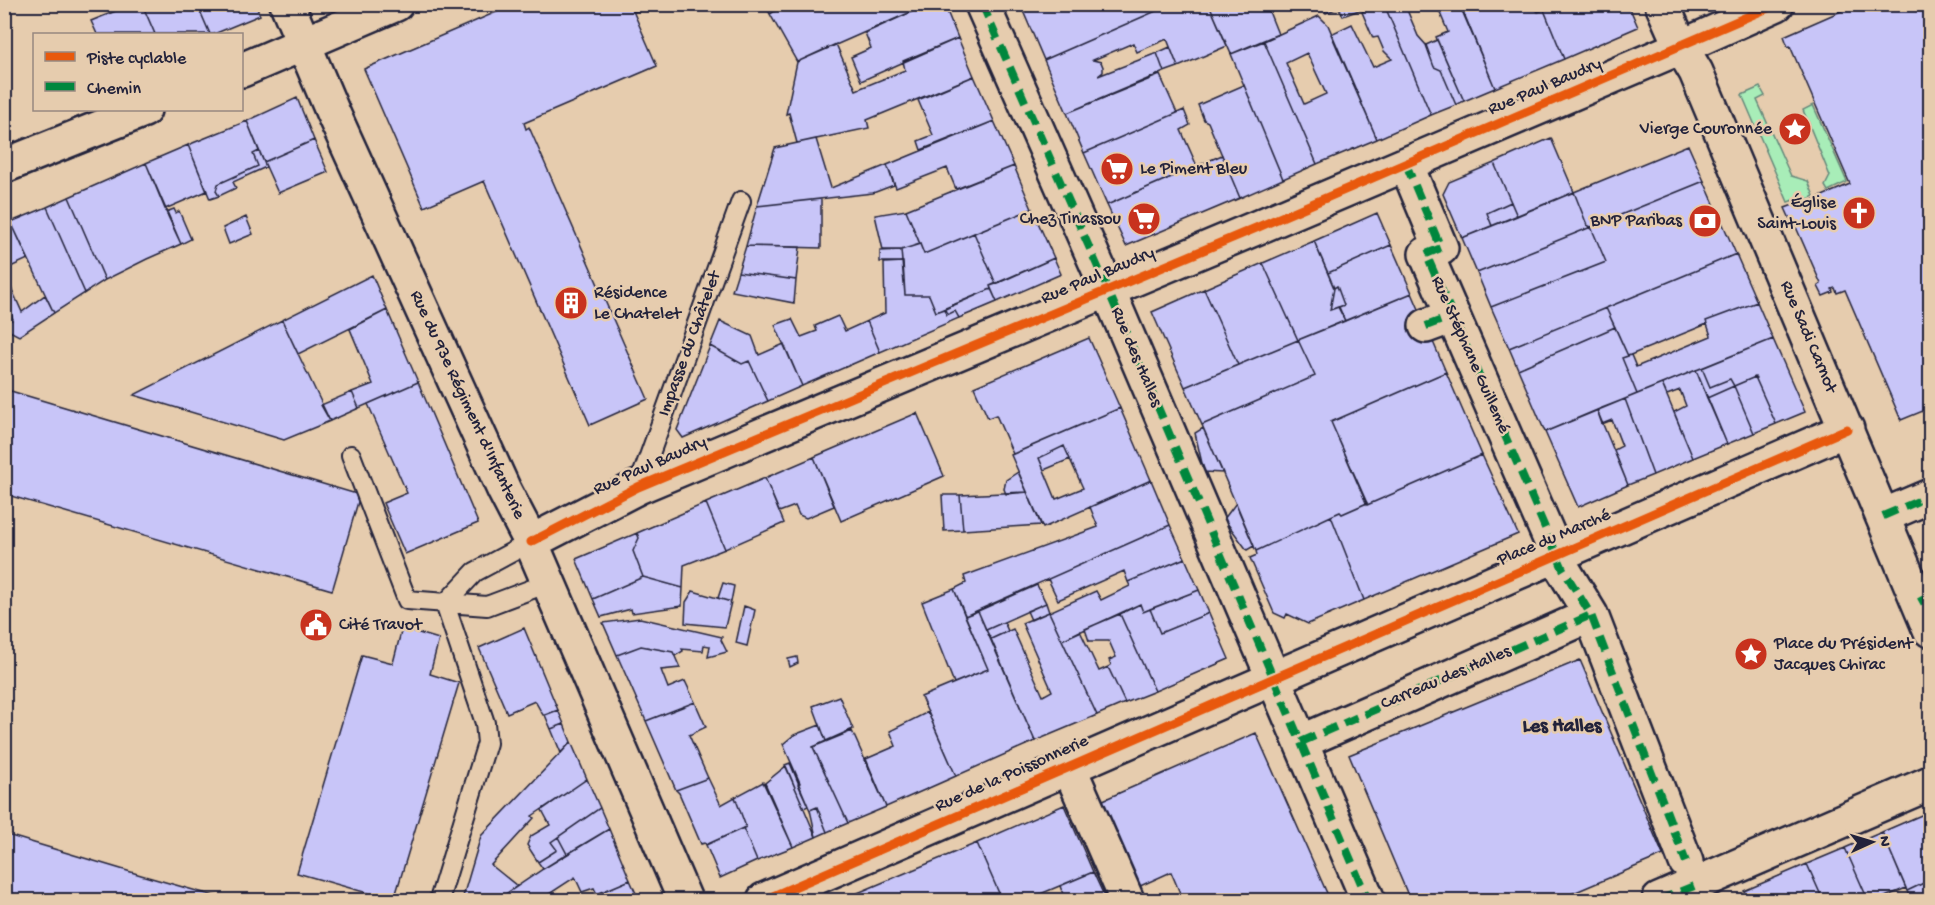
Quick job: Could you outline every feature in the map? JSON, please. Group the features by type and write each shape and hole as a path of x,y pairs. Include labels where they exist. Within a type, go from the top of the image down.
{"street":[{"name":"Rue du 93e Régiment d'Infanterie","path":"287,4 504,490 531,542 685,900"},
{"path":"243,70 396,4"},
{"name":"Rue des Halles","path":"982,4 1108,290 1273,678"},
{"name":"Rue Sadi Carnot","path":"1662,4 1681,47 1696,72 1883,516 1927,610"},
{"name":"Rue Paul Baudry","path":"531,542 638,487 1406,164 1777,4"},
{"path":"4,166 142,111"},
{"name":"Rue Stéphane Guillemé","path":"1406,164 1441,248 1426,254 1440,321 1558,555"},
{"name":"Place du Marché","path":"1273,678 1847,429"},
{"path":"1883,516 1930,495"},
{"path":"1558,555 1563,569 1591,615 1694,883"},
{"name":"Carreau des Halles","path":"1301,742 1591,615"},
{"path":"1273,678 1368,900"},
{"name":"Rue de la Poissonnerie","path":"764,900 1273,678"},
{"path":"1069,767 1126,900"},
{"path":"1659,900 1930,783"}],"lane":[{"name":"Impasse du Châtelet","path":"638,487 741,201"},
{"path":"351,455 407,600 488,606 548,583"},
{"path":"446,604 475,572 531,542"},
{"path":"439,900 487,743 485,723 446,604"}],"green space":[{"path":"1760,87 1765,96 1757,100 1791,176 1808,181 1814,196 1799,204 1796,199 1788,202 1742,95"},
{"path":"1813,105 1847,182 1828,191 1825,186 1830,176 1803,110"}],"building":[{"path":"133,4 142,4 155,33 97,33 91,21"},
{"path":"142,4 197,4 210,33 155,33"},
{"path":"197,4 255,4 260,15 216,33 210,33"},
{"name":"Résidence Le Chatelet","path":"515,4 630,4 657,66 524,123 526,129 529,127 648,399 590,425 484,181 424,207 364,69"},
{"path":"630,4 668,4 634,12"},
{"path":"765,4 786,4 770,14"},
{"path":"786,4 929,4 797,62 770,14"},
{"path":"929,4 944,4 958,38 861,81 851,57 871,48 865,33"},
{"path":"1020,4 1085,4 1086,7 1093,4 1172,4 1044,60"},
{"path":"1172,4 1209,4 1227,46 1178,67 1167,39 1137,52 1133,43 1093,60 1101,62 1103,67 1103,72 1098,76 1157,53 1164,72 1067,113 1044,60"},
{"path":"1209,4 1266,4 1278,34 1231,54"},
{"path":"1323,4 1346,4 1326,13"},
{"path":"1356,4 1359,10 1343,16 1339,7"},
{"path":"1366,4 1384,4 1431,115 1377,139 1331,34 1352,24 1373,67 1392,59 1384,51 1378,37 1373,38 1362,12 1367,9"},
{"path":"1384,4 1407,4 1405,5 1418,36 1426,45 1434,67 1441,70 1456,105 1431,115"},
{"path":"1439,4 1460,4 1495,88 1464,101 1436,37 1448,32 1437,6"},
{"path":"1462,4 1486,4 1490,7 1500,4 1531,4 1538,12 1544,10 1564,59 1495,88 1460,6"},
{"path":"1531,4 1628,4 1638,27 1564,59 1544,10 1538,12"},
{"name":"Église Saint-Louis","path":"1857,4 1930,4 1930,408 1901,420 1845,290 1837,293 1835,288 1832,289 1833,292 1823,296 1818,286 1821,284 1792,218 1790,219 1785,208 1796,204 1797,207 1850,184 1784,36"},
{"path":"1319,16 1328,25 1377,139 1317,164 1264,41","holes":["1307,53 1326,94 1304,104 1286,63"]},
{"path":"958,38 974,76 867,120 869,128 797,143 789,113 786,114 797,62 836,44 856,90 905,70 903,61"},
{"path":"1437,40 1464,101 1456,105 1441,70 1434,67 1426,45"},
{"path":"1264,41 1317,164 1283,179 1231,54"},
{"path":"1170,47 1178,67 1164,72 1157,53"},
{"path":"1160,75 1177,113 1084,153 1067,113"},
{"path":"974,76 994,121 921,150 918,141 933,135 918,100"},
{"path":"1244,85 1283,179 1240,198 1208,122 1204,120 1198,105"},
{"path":"297,98 314,140 264,162 247,121"},
{"path":"1184,110 1190,125 1181,130 1197,166 1107,205 1084,153"},
{"path":"247,121 259,151 253,154 258,166 218,184 216,191 219,196 210,199 188,145"},
{"path":"994,121 1014,166 956,189 947,168 896,188 887,165"},
{"path":"1551,138 1574,192 1517,216 1494,163"},
{"path":"816,139 831,188 887,165 894,185 873,193 757,206 775,148"},
{"path":"314,140 328,172 278,193 264,162"},
{"path":"188,145 207,191 165,209 146,163"},
{"path":"1688,145 1704,181 1591,227 1587,225 1574,192"},
{"path":"259,151 266,167 233,182 236,188 219,196 216,191 218,184 258,166 253,154"},
{"path":"1222,155 1240,198 1126,246 1107,205"},
{"path":"146,163 181,244 105,280 69,197"},
{"path":"1494,163 1511,202 1487,213 1492,226 1462,238 1443,194 1449,182"},
{"path":"1014,166 1032,209 924,254 906,210"},
{"path":"1704,181 1736,254 1509,348 1491,307 1606,262 1591,227"},
{"path":"1574,192 1587,225 1591,227 1477,273 1462,238"},
{"path":"69,197 105,280 85,293 47,207"},
{"path":"821,199 821,248 746,246 757,206"},
{"path":"1511,202 1517,216 1492,226 1487,213"},
{"path":"47,207 85,293 54,313 11,222"},
{"path":"174,209 176,213 179,211 191,239 181,244 166,212"},
{"path":"1032,209 1054,258 996,284 974,233"},
{"path":"906,210 920,244 901,250 883,250 875,215"},
{"path":"1377,213 1391,245 1328,273 1314,241"},
{"path":"246,217 253,234 229,244 223,228"},
{"path":"11,222 28,259 4,270 4,225"},
{"path":"1591,227 1606,262 1491,307 1477,273"},
{"path":"974,233 996,284 990,286 991,289 936,312 929,295 905,295 901,250 920,244 924,254"},
{"path":"1314,241 1334,288 1330,310 1338,307 1345,321 1298,340 1263,263"},
{"path":"1391,245 1412,293 1345,321 1339,307 1344,305 1337,286 1334,288 1328,273"},
{"path":"746,246 800,247 796,280 738,272"},
{"path":"901,250 902,262 880,262 880,251"},
{"path":"1736,254 1757,302 1706,321 1707,324 1628,356 1606,308"},
{"path":"1054,258 1061,274 997,302 990,286"},
{"path":"903,262 905,295 929,295 936,312 945,309 947,315 955,311 959,318 880,352 867,321 885,313 884,263"},
{"path":"1263,263 1298,340 1238,365 1204,289"},
{"path":"4,272 22,312 45,295 54,313 19,336 4,328 4,325 13,319 4,299"},
{"path":"738,272 796,280 794,303 732,291"},
{"path":"372,275 387,310 298,354 282,320"},
{"path":"1337,286 1344,305 1330,310 1334,288"},
{"path":"991,289 997,302 959,318 955,311 947,315 945,309"},
{"path":"1204,289 1238,365 1185,387 1152,312"},
{"path":"1412,293 1446,372 1331,422 1367,503 1342,514 1340,512 1256,551 1202,425 1315,376 1298,340"},
{"path":"4,299 13,319 4,325"},
{"path":"1757,302 1773,339 1637,394 1622,358 1631,355 1636,367 1711,336 1706,321"},
{"path":"1606,308 1615,327 1518,369 1509,348"},
{"path":"387,310 418,382 359,408 352,392 373,384 350,329"},
{"path":"838,316 845,331 867,321 880,352 802,386 775,325 792,319 801,337 817,331 815,326"},
{"path":"282,320 330,421 284,440 134,395"},
{"path":"720,321 752,336 759,355 784,344 802,386 768,401 749,361 742,364 710,346"},
{"path":"1615,327 1628,356 1622,358 1637,394 1545,432 1518,369"},
{"path":"1089,338 1120,408 1013,454 996,415 988,418 974,387"},
{"path":"1773,339 1805,412 1776,424 1755,377 1734,386 1730,379 1710,387 1702,368"},
{"path":"1298,340 1315,376 1202,425 1185,387"},
{"path":"710,346 742,364 749,361 768,401 683,438 677,430"},
{"path":"1702,368 1710,387 1730,379 1734,386 1707,398 1696,370"},
{"path":"1696,370 1727,444 1693,458 1674,412 1686,406 1680,390 1667,395 1662,384"},
{"path":"1446,372 1482,455 1367,505 1331,422"},
{"path":"1755,377 1776,424 1754,433 1734,386"},
{"path":"418,382 478,523 405,554 383,503 407,493 368,404"},
{"path":"1662,384 1693,458 1653,475 1625,399"},
{"path":"1734,386 1754,433 1727,444 1707,398"},
{"path":"4,389 360,495 332,590 4,494"},
{"path":"352,392 359,408 330,421 321,405"},
{"path":"1625,399 1653,475 1628,485 1614,450 1622,446 1612,420 1602,424 1597,410"},
{"path":"1120,408 1151,480 1043,528 1011,455","holes":["1064,446 1083,488 1056,499 1039,458"]},
{"path":"1597,410 1628,485 1578,507 1545,432"},
{"path":"917,413 944,476 841,521 814,457"},
{"path":"1203,428 1223,473 1204,472 1195,433"},
{"path":"1064,446 1070,459 1044,470 1039,458"},
{"path":"1482,455 1518,534 1364,600 1331,516 1340,512 1342,514 1367,503 1367,505"},
{"path":"814,457 834,506 806,518 799,515 795,506 779,512 765,478"},
{"path":"1018,472 1027,492 1006,494 1004,489 1006,480"},
{"path":"765,478 784,523 725,549 706,503"},
{"path":"1151,480 1170,525 965,616 954,589 966,583 964,576 1098,527 1090,507"},
{"path":"1027,492 1041,525 963,530 960,495"},
{"path":"942,495 960,495 963,530 944,531"},
{"path":"706,503 725,549 684,565 683,588 643,577 633,551 639,538 637,533"},
{"path":"1236,503 1254,546 1247,550 1224,519"},
{"path":"1331,516 1364,600 1308,624 1287,614 1285,618 1274,613 1250,558 1257,555 1256,551"},
{"path":"1170,525 1185,558 1128,582 1124,571 1058,600 1048,579"},
{"path":"637,533 639,538 633,551 643,577 593,599 576,559"},
{"path":"1185,558 1199,590 1143,612 1140,604 1062,640 1049,612 1096,591 1101,600 1130,586 1128,582"},
{"path":"643,577 683,588 682,606 632,613 631,609 601,617 593,599"},
{"path":"723,583 734,586 731,602 718,598"},
{"path":"1037,585 1046,603 986,630 978,611"},
{"path":"954,589 988,669 954,683 922,602"},
{"path":"1199,590 1209,613 1160,633 1150,609"},
{"path":"693,591 731,602 725,627 685,623 686,602"},
{"path":"1046,603 1049,612 1031,620 1027,611"},
{"path":"1140,604 1143,612 1150,609 1160,633 1209,613 1229,659 1155,691 1120,614"},
{"path":"744,606 755,610 747,646 736,643"},
{"path":"978,611 1035,741 956,776 921,697 988,669 965,616"},
{"path":"1049,612 1097,715 1035,741 991,639 1013,629 1043,696 1052,691 1022,623"},
{"path":"1120,614 1155,691 1125,703 1108,667 1111,665 1109,660 1116,657 1109,641 1089,641 1085,629"},
{"path":"640,618 722,637 721,640 727,652 708,657 710,646 704,645 703,651 682,649 683,651 675,656 673,652 641,646 617,655 603,623"},
{"path":"1004,622 1008,631 991,639 986,630"},
{"path":"402,628 439,639 430,674 459,683 394,900 392,900 297,873 362,655 393,663"},
{"path":"524,628 558,710 545,715 535,701 507,713 479,648"},
{"path":"1080,631 1099,671 1108,667 1125,703 1097,715 1062,640"},
{"path":"641,646 673,652 680,668 661,670 668,688 685,681 695,702 646,721 617,655"},
{"path":"797,657 798,663 790,667 788,659"},
{"path":"1580,660 1663,855 1557,900 1410,900 1349,755"},
{"path":"839,696 853,729 826,741 813,706"},
{"path":"695,702 706,727 689,735 708,778 676,790 646,721"},
{"path":"558,710 564,724 551,729 545,715"},
{"path":"928,712 956,776 886,807 866,759 896,746 890,731"},
{"path":"564,724 571,742 561,753 551,729"},
{"path":"820,725 826,741 813,747 848,823 827,832 817,807 810,810 808,806 783,744 794,735"},
{"path":"852,731 886,807 848,823 813,747"},
{"path":"1256,733 1330,900 1183,900 1171,872 1138,887 1101,801"},
{"path":"571,742 587,779 532,816 534,818 491,865 517,886 497,900 462,900 481,836"},
{"path":"790,763 808,806 804,808 785,765"},
{"path":"786,766 816,837 793,847 765,783"},
{"path":"708,778 721,805 735,797 746,827 706,845 701,844 676,790"},
{"path":"587,779 600,808 551,842 557,850 538,862 527,845 531,836 550,825 542,810"},
{"path":"763,782 793,847 757,861 743,828 746,827 735,797"},
{"path":"1064,805 1093,872 1026,900 1002,900 977,843"},
{"path":"817,807 827,832 816,837 810,810"},
{"path":"600,808 609,829 567,854 558,837"},
{"path":"1926,813 1930,822 1930,880 1907,891 1882,832"},
{"path":"743,828 757,861 720,878 706,845"},
{"path":"609,829 630,880 597,894 594,888 582,892 575,877 540,900 497,900 543,869"},
{"path":"1882,832 1906,888 1878,900 1868,900 1845,848"},
{"path":"4,834 228,900 25,900 4,894"},
{"path":"558,837 567,854 543,869 538,862 557,850 551,842"},
{"path":"977,843 1002,900 841,900 891,879"},
{"path":"1845,848 1868,900 1823,900 1807,864"},
{"path":"1807,864 1823,900 1748,900 1744,891"},
{"path":"1093,872 1106,900 1065,900 1060,886"},
{"path":"630,880 639,900 591,900 597,897 597,894"},
{"path":"1930,880 1930,900 1911,900 1907,891"}],"marked path":[{"path":"982,4 1108,290 1368,900"},
{"path":"1406,164 1441,248 1426,254 1563,569 1591,615 1686,862"},
{"path":"1426,326 1453,316"},
{"path":"1883,516 1930,496"},
{"path":"1919,602 1930,596"},
{"path":"1301,742 1591,615"},
{"path":"1659,900 1694,886"}],"cycle path":[{"path":"531,542 638,487 1256,228 1777,4"},
{"path":"764,900 1847,429"}],"place":[{"name":"Vierge Couronnée","path":"1795,129"},
{"name":"Le Piment Bleu","path":"1117,169"},
{"name":"Église Saint-Louis","path":"1859,213"},
{"name":"Chez Tinassou","path":"1144,219"},
{"name":"BNP Paribas","path":"1705,221"},
{"name":"Résidence Le Chatelet","path":"571,303"},
{"name":"Cité Travot","path":"316,625"},
{"name":"Place du Président Jacques Chirac","path":"1751,654"}],"district":[{"name":"Les Halles","path":"1562,727"}]}
